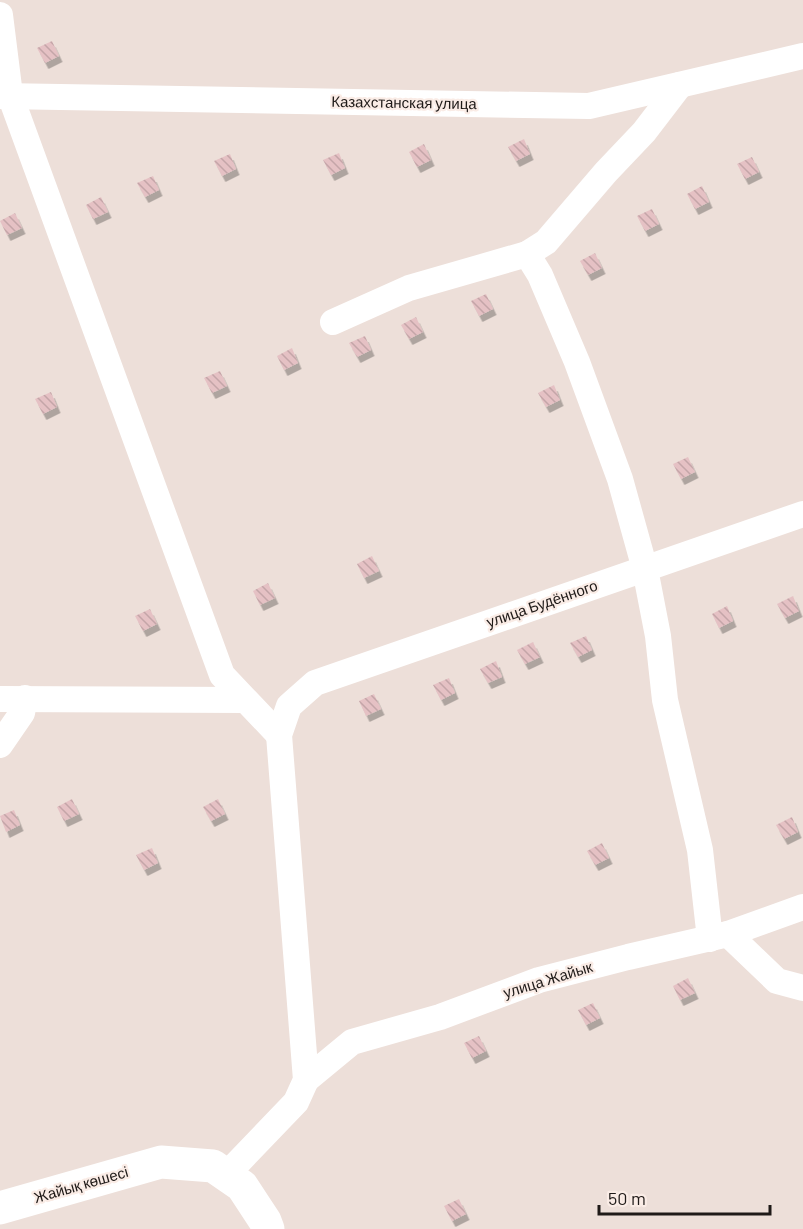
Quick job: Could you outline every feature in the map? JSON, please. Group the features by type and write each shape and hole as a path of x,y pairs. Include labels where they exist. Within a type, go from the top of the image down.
{"street":[{"path":"0,15 5,95 222,675 279,735 306,1080 296,1102 226,1175 242,1186 266,1221 268,1229"},
{"name":"Казахстанская улица","path":"5,95 589,106 803,56"},
{"path":"333,322 409,288 526,254 546,242 644,132 680,86"},
{"path":"526,254 540,275 577,362 620,479 645,569 658,636 665,700 719,936 777,981 803,988"},
{"name":"улица Будённого","path":"279,735 288,706 315,683 803,514"},
{"path":"0,745 22,713 25,698"},
{"path":"0,699 245,699"},
{"name":"улица Жайык","path":"306,1080 352,1042 440,1017 539,980 719,936 803,907"},
{"name":"Жайық көшесі","path":"0,1208 161,1162 213,1166 226,1175"}],"building":[{"path":"52,41 59,56 45,63 37,48"},
{"path":"524,139 530,154 516,161 508,147"},
{"path":"424,144 431,160 417,167 409,152"},
{"path":"339,153 345,168 331,175 323,160"},
{"path":"230,154 236,169 222,176 214,161"},
{"path":"752,157 759,172 745,179 737,164"},
{"path":"153,176 159,190 145,197 137,183"},
{"path":"702,186 709,202 695,209 687,194"},
{"path":"101,197 108,212 93,219 86,205"},
{"path":"652,209 659,224 645,231 637,216"},
{"path":"15,213 22,228 7,235 0,221"},
{"path":"595,253 602,268 588,275 580,261"},
{"path":"486,294 493,309 479,316 471,301"},
{"path":"416,317 423,332 409,339 401,325"},
{"path":"365,336 371,350 357,357 349,343"},
{"path":"292,348 298,363 284,370 277,356"},
{"path":"220,371 227,386 212,393 204,378"},
{"path":"554,385 560,400 546,407 538,393"},
{"path":"51,392 57,407 43,414 35,399"},
{"path":"688,457 695,472 681,479 673,464"},
{"path":"372,556 379,571 364,578 357,564"},
{"path":"268,583 275,598 260,605 253,591"},
{"path":"793,596 799,611 785,618 777,604"},
{"path":"727,606 733,621 719,628 712,614"},
{"path":"150,609 157,624 143,631 135,616"},
{"path":"586,636 592,650 578,657 570,643"},
{"path":"533,642 540,657 525,664 517,650"},
{"path":"496,661 502,677 488,683 480,669"},
{"path":"449,678 455,693 441,700 433,685"},
{"path":"374,694 381,709 366,716 359,701"},
{"path":"72,799 79,814 64,821 57,807"},
{"path":"218,799 225,814 211,821 203,807"},
{"path":"14,810 20,825 6,832 0,816"},
{"path":"792,817 798,832 784,839 776,825"},
{"path":"602,843 609,858 595,865 587,851"},
{"path":"152,848 158,863 144,870 136,855"},
{"path":"688,978 695,993 680,1000 673,986"},
{"path":"593,1003 600,1018 586,1025 578,1010"},
{"path":"479,1036 486,1051 472,1058 464,1043"},
{"path":"459,1199 466,1214 452,1221 444,1206"}]}
